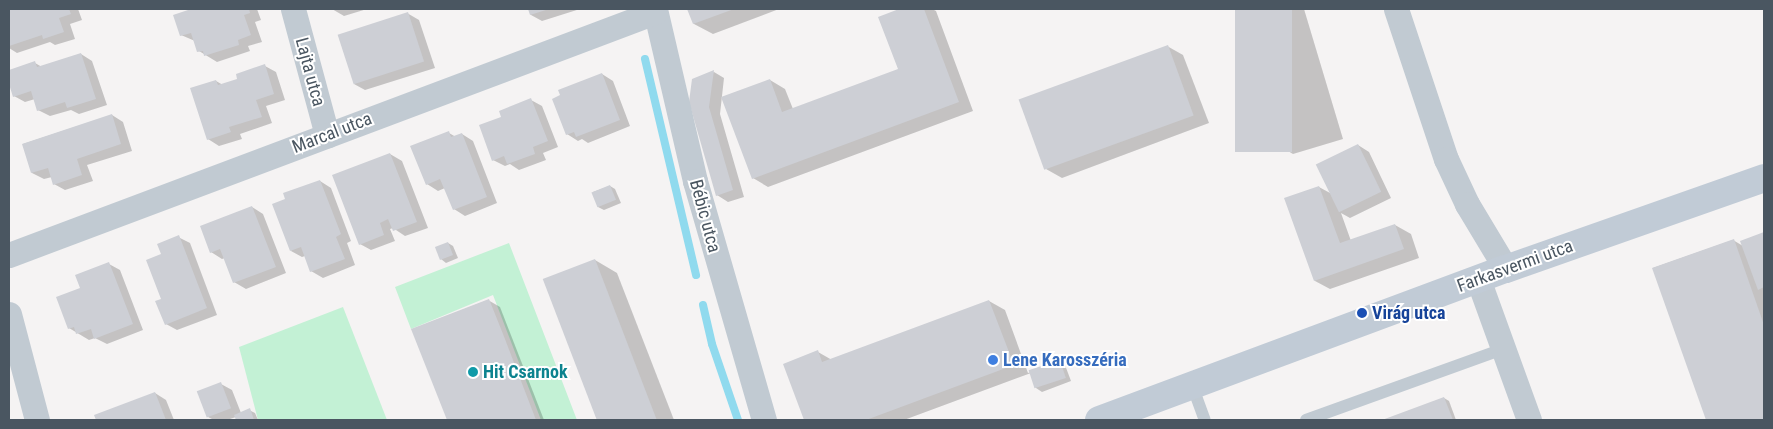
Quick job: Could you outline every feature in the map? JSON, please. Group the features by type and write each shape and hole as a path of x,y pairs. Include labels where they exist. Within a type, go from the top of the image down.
{"street":[{"name":"Lajta utca","path":"293,9 327,135"},
{"path":"1396,9 1446,159 1467,204 1506,269"},
{"name":"Marcal utca","path":"9,255 655,10"},
{"name":"Bébic utca","path":"655,10 695,180 764,420"},
{"name":"Farkasvermi utca","path":"1099,420 1478,279 1764,178"},
{"path":"1478,279 1529,420"},
{"path":"9,314 37,420"}],"lane":[{"path":"1306,420 1503,349"},
{"path":"1192,385 1205,420"}],"green space":[{"path":"509,243 577,420 541,420 493,295 411,329 395,287"},
{"path":"343,307 387,420 258,420 239,347"}],"building":[{"path":"9,9 69,9 71,14 59,18 64,32 43,39 42,35 9,46"},
{"path":"191,9 249,9 250,13 244,15 251,35 238,40 239,45 204,56 203,51 197,52 191,33 180,36 173,15"},
{"path":"528,9 549,9 530,15"},
{"path":"687,9 734,9 693,24"},
{"path":"899,9 924,9 959,102 752,179 721,97 770,79 782,112 898,69 878,17"},
{"path":"1235,9 1292,9 1292,152 1235,152"},
{"path":"408,12 424,61 354,84 338,35"},
{"path":"1168,45 1194,115 1044,170 1019,99"},
{"path":"81,53 96,99 67,108 65,102 37,111 31,91 13,97 9,84 9,70 35,61 37,67"},
{"path":"265,64 274,94 256,100 262,117 229,127 231,132 207,140 190,88 216,80 218,85 237,79 236,74"},
{"path":"714,70 709,107 733,190 716,196 689,102 692,79"},
{"path":"602,73 620,120 576,137 574,132 566,135 552,99 560,95 558,90"},
{"path":"531,98 548,141 533,147 535,154 507,164 504,156 492,161 479,125 501,117 499,111"},
{"path":"112,114 121,144 77,159 82,175 53,185 48,168 31,173 22,144"},
{"path":"449,131 451,137 462,133 487,197 453,210 440,179 426,185 410,146"},
{"path":"1358,144 1381,192 1339,212 1316,165"},
{"path":"390,153 417,222 393,231 388,219 380,223 384,235 359,245 332,175"},
{"path":"320,180 341,234 336,237 345,259 310,272 301,247 290,251 272,204 285,199 283,193"},
{"path":"610,185 616,200 597,207 591,192"},
{"path":"1319,186 1340,243 1395,224 1404,249 1314,281 1284,198"},
{"path":"252,206 276,267 233,283 220,249 210,253 200,226"},
{"path":"1764,232 1764,287 1758,290 1740,241"},
{"path":"179,235 207,308 165,325 155,301 161,299 146,260 161,254 157,244"},
{"path":"1734,239 1764,325 1764,420 1706,420 1652,268"},
{"path":"448,242 453,255 440,260 435,247"},
{"path":"595,259 657,420 597,420 543,279"},
{"path":"109,262 133,324 94,339 91,329 76,334 74,327 68,329 56,297 80,288 75,275"},
{"name":"Hit Csarnok","path":"489,299 536,420 447,420 411,329"},
{"path":"989,300 1014,365 866,420 804,420 783,364 818,350 822,362"},
{"path":"1060,360 1066,378 1034,388 1029,370"},
{"path":"221,382 231,408 207,417 197,391"},
{"path":"155,392 166,420 96,420 94,415"},
{"path":"1444,397 1453,420 1382,420"},
{"path":"250,408 254,420 236,420 234,415"}],"waterway":[{"path":"645,59 696,275"},
{"path":"703,305 712,344 738,420"}],"place":[{"name":"Virág utca","path":"1362,313"},
{"name":"Lene Karosszéria","path":"993,360"},
{"name":"Hit Csarnok","path":"473,372"}]}
